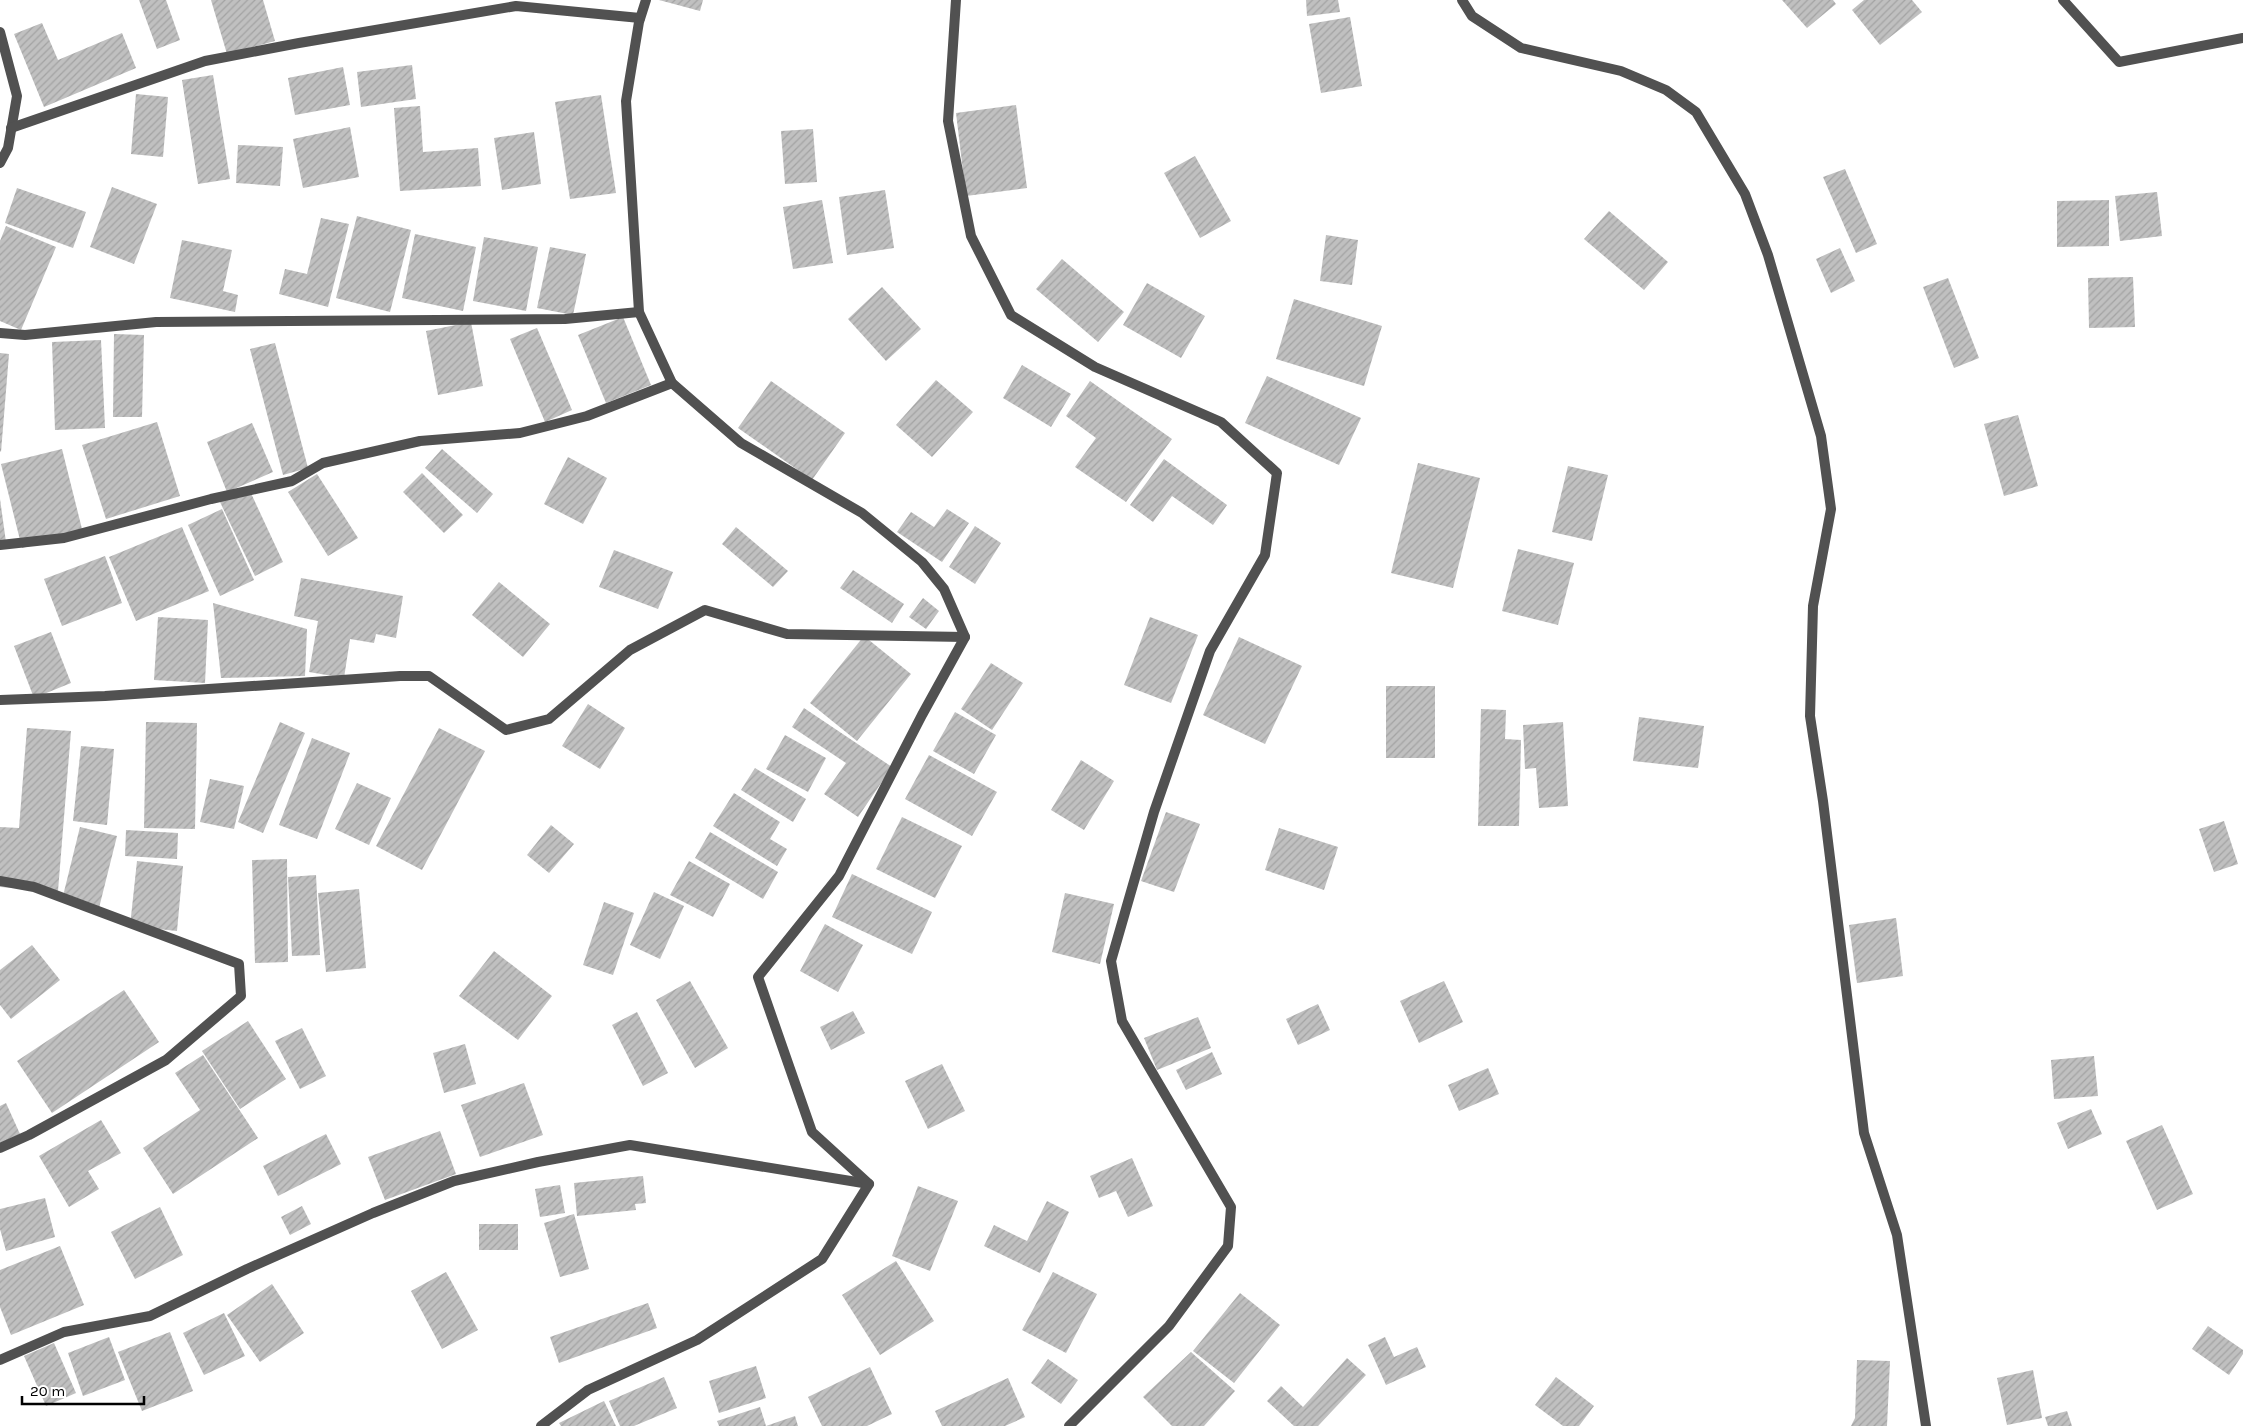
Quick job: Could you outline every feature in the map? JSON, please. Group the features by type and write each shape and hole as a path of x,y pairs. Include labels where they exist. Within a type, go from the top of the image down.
{"street":[{"path":"646,0 640,18 626,101 639,312 672,384 741,443 862,513 922,562 944,589 966,637"},
{"path":"956,0 948,122 971,236 1011,315 1095,367 1221,422 1277,473 1265,555 1210,651 1154,812 1111,961 1122,1021 1231,1207 1228,1246 1169,1326 1069,1426"},
{"path":"1462,0 1472,16 1521,48 1621,71 1666,90 1696,112 1745,194 1768,255 1821,436 1831,509 1813,606 1810,716 1823,801 1864,1133 1897,1235 1926,1426"},
{"path":"2063,0 2120,62 2243,38"},
{"path":"11,128 204,61 299,43 516,6 640,18"},
{"path":"0,32 17,96 8,148 0,163"},
{"path":"0,333 25,335 156,322 565,319 639,312"},
{"path":"0,545 64,538 211,499 292,481 323,463 420,441 529,430 587,416 672,384"},
{"path":"0,700 104,696 400,676 429,676 506,730 549,719 630,650 705,610 787,634 966,637"},
{"path":"869,1184 812,1132 758,978 839,876 922,715 966,637"},
{"path":"0,881 34,887 239,964 241,996 166,1060 29,1135 0,1148"},
{"path":"0,1360 64,1332 150,1316 247,1269 373,1213 454,1181 538,1162 630,1145 869,1184"},
{"path":"541,1426 588,1390 697,1340 822,1259 869,1184"}],"building":[{"path":"139,0 166,0 180,40 157,49"},
{"path":"211,0 263,0 275,41 227,54"},
{"path":"659,0 703,0 700,11"},
{"path":"1306,0 1338,0 1340,12 1307,16"},
{"path":"1782,0 1833,0 1836,4 1807,28"},
{"path":"1864,0 1912,0 1922,12 1880,45 1852,10"},
{"path":"1350,17 1362,86 1321,93 1309,24"},
{"path":"42,23 58,60 122,33 136,68 44,107 14,34"},
{"path":"412,65 416,99 361,107 357,72"},
{"path":"343,67 350,105 295,115 288,78"},
{"path":"213,75 230,179 198,184 182,80"},
{"path":"136,94 168,97 163,157 131,154"},
{"path":"601,95 616,193 570,199 555,102"},
{"path":"1016,105 1027,188 966,196 956,113"},
{"path":"420,106 423,152 478,148 481,186 400,191 394,108"},
{"path":"350,127 359,177 303,188 293,139"},
{"path":"813,129 817,182 785,184 781,131"},
{"path":"534,132 541,184 502,190 494,138"},
{"path":"238,145 283,147 280,186 236,183"},
{"path":"1195,156 1231,221 1200,238 1164,173"},
{"path":"1845,169 1877,244 1856,253 1823,177"},
{"path":"112,187 157,204 134,264 90,247"},
{"path":"17,188 86,212 73,248 5,223"},
{"path":"885,190 894,248 847,255 839,197"},
{"path":"2157,192 2162,236 2120,241 2115,196"},
{"path":"822,200 833,263 793,269 783,207"},
{"path":"2109,200 2109,246 2057,247 2057,201"},
{"path":"1609,211 1668,262 1644,290 1584,239"},
{"path":"357,216 411,230 390,312 336,298"},
{"path":"321,218 349,224 328,307 279,294 285,269 307,274"},
{"path":"6,226 56,247 21,330 0,321 0,241"},
{"path":"415,234 476,247 463,311 402,298"},
{"path":"1326,235 1358,240 1352,285 1320,281"},
{"path":"484,237 538,247 526,311 473,301"},
{"path":"182,240 232,250 223,291 238,295 235,312 170,298"},
{"path":"550,247 586,254 573,315 537,308"},
{"path":"1840,248 1855,281 1831,293 1816,259"},
{"path":"1062,259 1124,312 1098,342 1036,289"},
{"path":"2133,277 2135,327 2089,328 2088,278"},
{"path":"1948,278 1979,358 1954,368 1923,287"},
{"path":"1147,283 1205,316 1181,358 1123,325"},
{"path":"882,287 921,329 886,361 848,319"},
{"path":"1294,299 1382,326 1364,386 1276,359"},
{"path":"623,317 651,385 606,403 578,335"},
{"path":"471,322 483,386 438,395 426,331"},
{"path":"537,328 572,410 545,422 510,339"},
{"path":"114,334 144,335 142,417 113,417"},
{"path":"101,340 105,428 55,430 52,342"},
{"path":"275,343 308,468 283,475 250,349"},
{"path":"0,353 9,354 1,452 0,451"},
{"path":"1022,365 1071,394 1051,427 1003,398"},
{"path":"1267,376 1361,418 1339,465 1245,423"},
{"path":"936,380 973,412 932,457 896,425"},
{"path":"771,381 845,433 812,480 738,428"},
{"path":"1090,381 1172,439 1126,502 1075,467 1096,438 1066,416"},
{"path":"2018,415 2038,486 2004,496 1984,424"},
{"path":"157,422 180,496 106,519 82,445"},
{"path":"252,423 273,472 227,492 207,442"},
{"path":"62,449 83,533 22,548 1,464"},
{"path":"442,449 493,494 477,513 425,468"},
{"path":"568,457 607,478 583,524 544,504"},
{"path":"1164,459 1227,505 1213,525 1172,496 1153,522 1130,505"},
{"path":"1418,463 1480,478 1453,588 1391,573"},
{"path":"1568,466 1608,475 1592,541 1552,532"},
{"path":"422,473 463,515 444,533 403,492"},
{"path":"317,474 358,538 328,556 288,492"},
{"path":"249,489 283,562 255,576 220,502"},
{"path":"0,499 6,542 0,542"},
{"path":"222,509 254,580 220,596 188,525"},
{"path":"947,509 969,523 942,562 897,532 911,512 934,527"},
{"path":"975,526 1001,543 975,584 949,567"},
{"path":"182,527 209,591 136,621 109,557"},
{"path":"736,527 788,571 773,587 722,544"},
{"path":"1518,549 1574,563 1558,625 1502,611"},
{"path":"614,550 673,572 658,609 599,587"},
{"path":"105,556 122,603 62,626 44,579"},
{"path":"853,570 904,604 892,623 840,588"},
{"path":"301,578 403,596 396,638 376,634 374,643 350,639 344,678 309,672 318,621 294,616"},
{"path":"499,582 550,624 523,657 472,615"},
{"path":"923,598 939,611 926,629 909,617"},
{"path":"213,603 307,629 305,676 221,678"},
{"path":"158,617 208,620 205,683 154,680"},
{"path":"1150,617 1198,635 1171,703 1124,685"},
{"path":"51,632 71,683 34,698 14,646"},
{"path":"864,636 911,674 857,741 810,703"},
{"path":"1239,637 1302,666 1265,744 1203,715"},
{"path":"991,663 1023,683 992,730 961,709"},
{"path":"1386,686 1435,686 1435,758 1386,758"},
{"path":"588,704 625,728 600,769 562,746"},
{"path":"804,708 892,767 858,817 824,794 846,763 792,727"},
{"path":"1481,709 1506,710 1505,739 1521,740 1519,826 1478,826"},
{"path":"955,712 996,735 974,774 933,751"},
{"path":"1639,717 1704,726 1698,768 1633,761"},
{"path":"146,722 197,723 195,829 144,828"},
{"path":"280,722 305,733 263,833 238,822"},
{"path":"1563,722 1568,806 1539,808 1536,768 1525,769 1523,725"},
{"path":"27,728 71,731 58,891 0,887 0,827 19,828"},
{"path":"439,728 485,751 422,870 376,846"},
{"path":"785,735 826,758 808,792 766,769"},
{"path":"312,738 350,753 317,839 279,825"},
{"path":"81,746 114,749 107,825 73,821"},
{"path":"929,755 997,792 972,836 905,799"},
{"path":"1081,760 1114,781 1084,830 1051,810"},
{"path":"755,768 806,799 793,822 741,790"},
{"path":"210,779 244,786 234,829 200,822"},
{"path":"357,783 391,798 369,845 335,829"},
{"path":"734,793 780,822 770,839 787,849 777,866 713,826"},
{"path":"1166,812 1200,824 1174,892 1141,881"},
{"path":"902,817 962,846 935,898 876,869"},
{"path":"2224,821 2238,864 2214,872 2199,829"},
{"path":"551,825 574,844 549,873 527,855"},
{"path":"80,827 117,836 99,908 62,900"},
{"path":"1279,828 1338,847 1324,890 1265,870"},
{"path":"126,830 178,833 177,859 125,856"},
{"path":"710,832 778,872 763,899 695,858"},
{"path":"287,859 288,962 255,963 252,860"},
{"path":"137,861 183,866 177,931 130,926"},
{"path":"689,861 730,884 713,917 670,895"},
{"path":"852,874 932,912 912,954 832,917"},
{"path":"316,875 320,955 292,956 288,877"},
{"path":"359,889 366,968 326,972 318,893"},
{"path":"654,892 684,906 660,959 630,945"},
{"path":"1065,893 1114,904 1100,964 1052,952"},
{"path":"604,902 634,913 613,975 583,965"},
{"path":"1896,918 1903,976 1857,983 1849,925"},
{"path":"825,924 863,945 838,992 800,971"},
{"path":"32,945 60,980 11,1019 0,1005 0,970"},
{"path":"494,951 552,996 518,1040 459,996"},
{"path":"690,981 728,1048 695,1068 656,1000"},
{"path":"1444,981 1463,1022 1419,1043 1400,1001"},
{"path":"124,990 159,1042 52,1113 17,1061"},
{"path":"1318,1004 1330,1030 1298,1045 1286,1019"},
{"path":"853,1011 865,1033 831,1050 820,1027"},
{"path":"637,1012 668,1073 643,1086 612,1025"},
{"path":"1198,1017 1211,1048 1157,1070 1144,1038"},
{"path":"248,1021 286,1079 240,1109 202,1051"},
{"path":"302,1028 326,1076 300,1089 275,1041"},
{"path":"465,1044 476,1084 444,1093 433,1053"},
{"path":"1212,1052 1222,1074 1186,1090 1176,1070"},
{"path":"203,1055 258,1138 173,1194 143,1148 200,1110 175,1073"},
{"path":"2094,1056 2098,1096 2054,1099 2051,1060"},
{"path":"942,1064 965,1111 928,1129 905,1081"},
{"path":"1488,1068 1499,1094 1459,1111 1448,1085"},
{"path":"524,1083 543,1135 480,1157 461,1105"},
{"path":"6,1103 20,1134 0,1143 0,1106"},
{"path":"2091,1109 2102,1134 2068,1149 2057,1123"},
{"path":"101,1120 121,1153 88,1171 99,1189 69,1207 39,1156"},
{"path":"2162,1125 2193,1194 2157,1210 2126,1141"},
{"path":"440,1131 456,1174 385,1200 368,1157"},
{"path":"326,1134 341,1164 278,1196 263,1166"},
{"path":"1132,1158 1153,1206 1128,1217 1116,1191 1099,1198 1090,1176"},
{"path":"643,1176 646,1203 635,1204 636,1210 577,1216 574,1183"},
{"path":"560,1185 565,1213 540,1217 535,1189"},
{"path":"918,1186 958,1201 930,1271 892,1256"},
{"path":"45,1198 55,1237 6,1251 0,1229 0,1209"},
{"path":"1047,1201 1069,1212 1040,1273 984,1246 994,1225 1027,1241"},
{"path":"302,1206 311,1224 290,1235 281,1217"},
{"path":"160,1207 183,1255 135,1279 111,1232"},
{"path":"574,1214 589,1269 560,1277 544,1223"},
{"path":"479,1224 518,1224 518,1250 479,1250"},
{"path":"60,1246 84,1305 11,1335 0,1307 0,1270"},
{"path":"896,1261 934,1321 880,1355 842,1295"},
{"path":"446,1272 478,1330 442,1349 411,1291"},
{"path":"1053,1272 1097,1294 1066,1353 1022,1330"},
{"path":"272,1284 304,1333 260,1362 227,1315"},
{"path":"1240,1293 1280,1325 1234,1383 1193,1351"},
{"path":"648,1303 657,1328 559,1363 550,1337"},
{"path":"224,1313 245,1356 204,1375 183,1333"},
{"path":"2208,1326 2243,1350 2243,1354 2229,1375 2192,1349"},
{"path":"170,1332 193,1391 142,1411 118,1352"},
{"path":"109,1337 125,1380 83,1396 68,1353"},
{"path":"1385,1337 1394,1357 1417,1347 1426,1367 1386,1385 1368,1345"},
{"path":"54,1343 76,1393 46,1406 24,1356"},
{"path":"1191,1352 1235,1391 1204,1426 1172,1426 1143,1397"},
{"path":"1347,1358 1366,1375 1318,1426 1294,1426 1267,1401 1281,1386 1303,1407"},
{"path":"1048,1359 1078,1380 1061,1404 1031,1383"},
{"path":"1857,1360 1890,1361 1887,1426 1851,1426 1855,1418"},
{"path":"756,1366 766,1398 719,1413 709,1381"},
{"path":"870,1367 892,1414 867,1426 822,1426 808,1397"},
{"path":"2033,1370 2042,1418 2007,1425 1997,1378"},
{"path":"664,1377 677,1408 634,1426 620,1426 609,1401"},
{"path":"1556,1377 1594,1406 1579,1426 1563,1426 1535,1405"},
{"path":"1008,1378 1025,1417 1005,1426 942,1426 935,1411"},
{"path":"604,1401 616,1426 561,1426 559,1423"},
{"path":"760,1407 766,1426 719,1426 717,1421"},
{"path":"2067,1411 2072,1426 2048,1426 2045,1417"},
{"path":"795,1416 798,1426 766,1426"}]}
